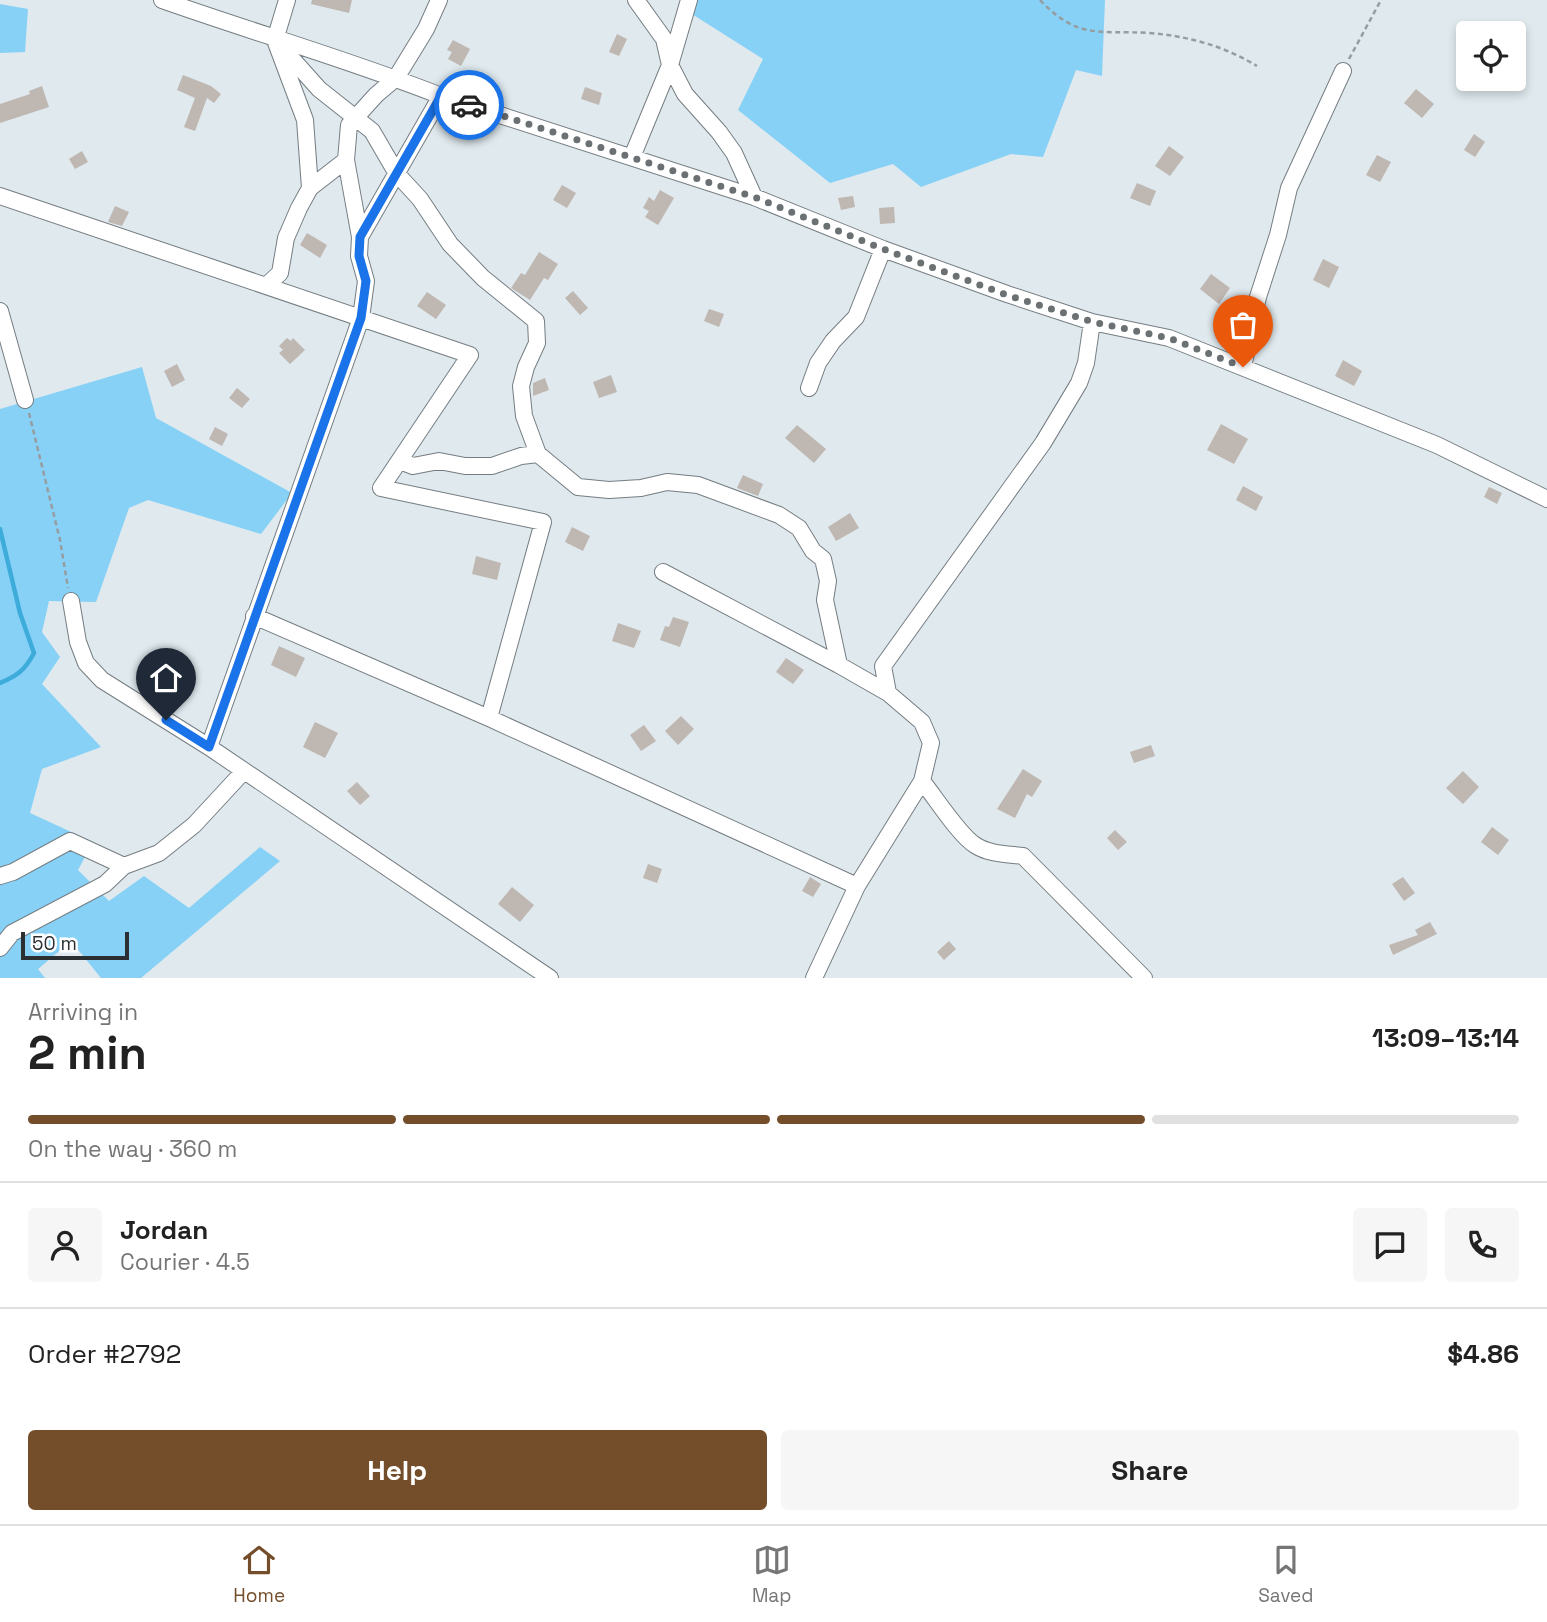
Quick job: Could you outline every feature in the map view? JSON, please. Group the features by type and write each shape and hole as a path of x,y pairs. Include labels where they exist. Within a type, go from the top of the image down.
{"street":[{"path":"162,0 275,40 396,78 441,96 754,197 1007,295 1093,322 1169,338 1437,445 1547,499"},
{"path":"286,0 275,40 305,120 310,188"},
{"path":"209,747 361,318 366,281 359,256 360,237 346,160 349,125 396,78 426,29 439,0"},
{"path":"636,0 664,39 670,65 685,94 734,153 754,197"},
{"path":"632,157 670,65 689,0"},
{"path":"275,40 318,89 372,131 397,174 421,199 450,244 483,278 536,321 537,343 521,386 524,416 538,454 578,487 609,490 642,488 667,482 698,485 779,515 799,528 813,551 822,559 828,581 825,600 839,665"},
{"path":"1243,367 1258,297 1278,235 1289,188 1343,71"},
{"path":"360,237 441,96"},
{"path":"267,285 281,272 286,238 310,188 346,160"},
{"path":"0,197 470,355 381,488 543,522 489,718"},
{"path":"809,388 818,363 833,341 856,317 883,249"},
{"path":"0,311 25,400"},
{"path":"888,693 883,667 1043,443 1079,383 1086,363 1093,322"},
{"path":"400,461 414,466 439,461 465,466 492,466 521,456 538,454"},
{"path":"663,572 888,693 922,722 931,743 922,781 857,886 814,978"},
{"path":"71,601 78,642 86,663 102,680 209,747 550,978"},
{"path":"254,616 489,718 857,886"},
{"path":"0,948 12,933 105,884 124,866 159,853 223,796 244,771"},
{"path":"922,781 975,846 998,854 1023,856 1144,978"},
{"path":"0,876 13,872 70,841 124,866"}],"path":[{"path":"1040,0 1069,24 1090,33 1151,33 1206,42 1233,52 1257,66"},
{"path":"1343,71 1381,0"},
{"path":"25,400 60,540 71,601"}],"shaded area":[{"path":"687,0 1105,0 1102,76 1076,70 1043,157 1011,154 921,187 893,164 830,183 738,110 763,59 684,9"},
{"path":"0,4 28,9 25,52 0,53"},
{"path":"142,367 156,418 292,493 261,534 148,500 129,508 96,602 49,601 42,632 60,657 42,684 101,747 42,769 30,813 93,842 78,870 109,901 144,876 189,908 260,847 280,861 141,978 101,978 71,941 38,969 45,978 0,978 0,409"}],"building":[{"path":"312,0 352,0 349,13 311,4"},
{"path":"617,34 627,39 619,56 609,52"},
{"path":"453,40 470,49 461,66 448,59 452,52 447,50"},
{"path":"183,75 211,86 221,94 214,103 207,98 195,131 184,127 195,98 177,90"},
{"path":"42,86 49,107 0,123 0,104 30,94 29,91"},
{"path":"585,87 602,93 599,105 581,99"},
{"path":"1416,89 1434,104 1422,118 1404,103"},
{"path":"1474,134 1485,142 1475,157 1464,150"},
{"path":"1169,146 1184,157 1170,176 1155,166"},
{"path":"82,151 88,162 75,169 69,159"},
{"path":"1377,155 1391,162 1380,182 1366,175"},
{"path":"1137,183 1156,191 1150,206 1130,198"},
{"path":"562,185 576,193 567,208 553,200"},
{"path":"660,190 674,198 658,225 645,217 649,211 643,208 649,197 654,201"},
{"path":"853,196 855,207 841,210 838,198"},
{"path":"115,206 129,212 122,226 108,222"},
{"path":"894,207 895,223 880,224 879,208"},
{"path":"307,233 327,245 320,258 300,245"},
{"path":"539,252 558,264 548,280 544,278 530,300 511,288 521,273 525,275"},
{"path":"1323,259 1339,267 1329,288 1313,280"},
{"path":"1211,274 1230,288 1219,304 1200,289"},
{"path":"573,291 588,308 580,315 565,298"},
{"path":"427,292 446,305 436,319 417,306"},
{"path":"709,309 724,314 719,327 704,321"},
{"path":"287,338 291,341 293,338 305,350 290,364 279,353 283,350 279,346"},
{"path":"1343,360 1362,371 1354,386 1335,376"},
{"path":"177,364 185,380 172,387 164,371"},
{"path":"611,375 617,392 599,398 593,382"},
{"path":"545,378 549,390 533,396 533,383"},
{"path":"237,388 250,399 242,408 229,398"},
{"path":"1221,424 1248,439 1234,464 1207,450"},
{"path":"797,425 826,449 814,463 785,438"},
{"path":"215,427 228,434 222,446 209,439"},
{"path":"743,475 763,484 758,496 737,488"},
{"path":"1243,486 1263,497 1256,511 1236,500"},
{"path":"1489,487 1502,493 1497,504 1484,497"},
{"path":"850,513 859,528 836,541 828,527"},
{"path":"572,527 590,536 583,551 565,542"},
{"path":"476,556 501,563 497,580 472,574"},
{"path":"673,617 689,622 680,647 660,640 665,626 669,627"},
{"path":"618,623 641,631 634,648 612,641"},
{"path":"279,646 305,658 296,677 271,665"},
{"path":"786,658 804,670 793,684 776,672"},
{"path":"681,716 694,729 678,745 665,731"},
{"path":"315,722 338,733 325,758 303,747"},
{"path":"644,725 656,741 641,751 630,735"},
{"path":"1151,745 1155,756 1134,763 1130,752"},
{"path":"1023,769 1042,781 1032,797 1027,794 1015,818 997,809"},
{"path":"1463,771 1479,787 1463,804 1446,788"},
{"path":"357,782 370,796 360,805 347,791"},
{"path":"1492,827 1509,840 1498,855 1481,842"},
{"path":"1115,830 1127,842 1118,850 1107,838"},
{"path":"648,864 662,869 657,883 643,878"},
{"path":"810,877 821,884 813,897 802,891"},
{"path":"1403,877 1415,893 1404,901 1392,884"},
{"path":"512,887 534,905 520,922 498,904"},
{"path":"1430,922 1437,934 1393,955 1389,945 1418,935 1415,930"},
{"path":"949,941 956,949 944,960 937,952"}],"waterway":[{"path":"0,529 20,613 34,653 20,672 0,683"}],"way so far":[{"path":"469,105 754,197 1007,295 1093,322 1169,338 1243,367"}],"route":[{"path":"166,720 209,747 361,318 366,281 359,256 360,237 441,96 469,105"}]}
